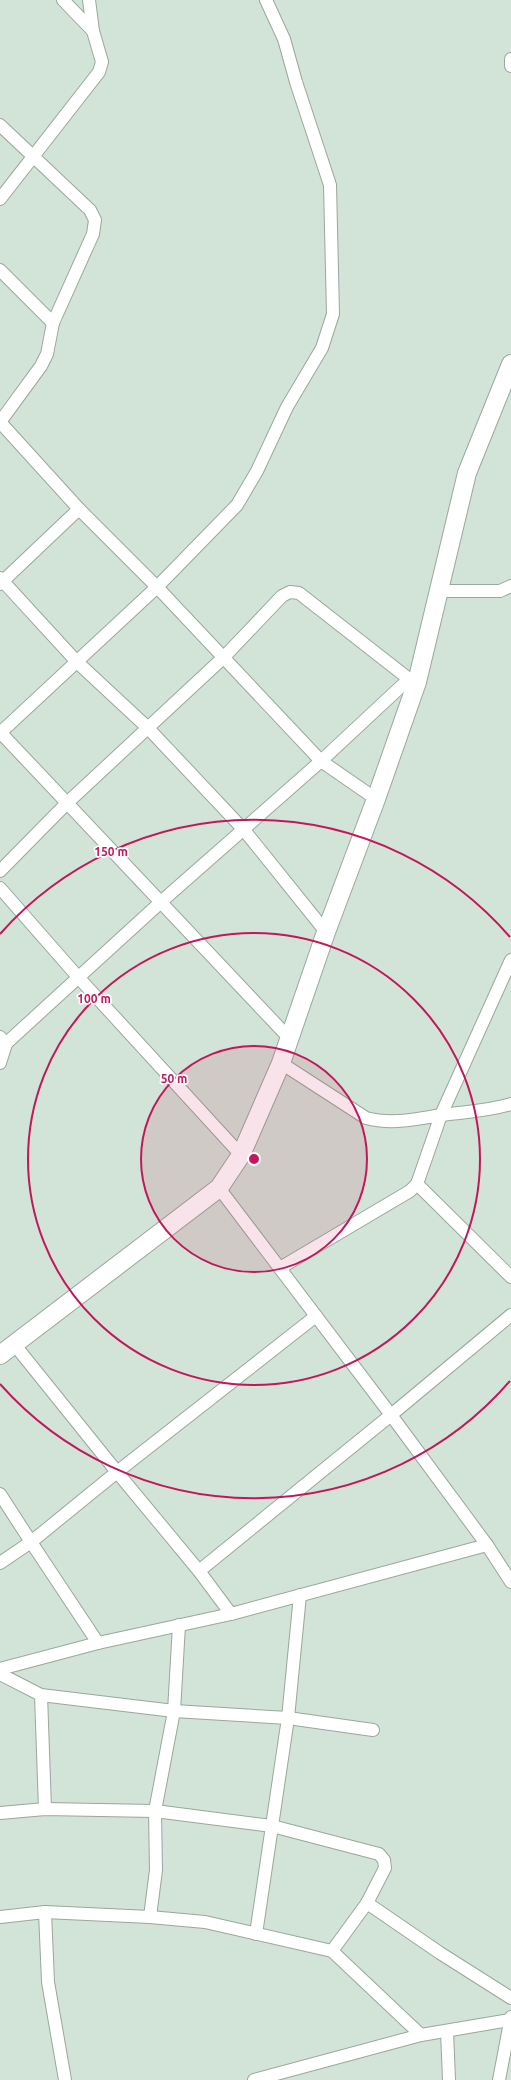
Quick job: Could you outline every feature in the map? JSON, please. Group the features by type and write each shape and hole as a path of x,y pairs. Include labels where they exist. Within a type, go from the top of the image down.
{"street":[{"path":"63,0 93,31"},
{"path":"0,199 99,72 102,62 93,31 89,0"},
{"path":"266,0 284,39 296,82 330,185 333,314 322,348 288,407 258,471 238,505 157,587 0,733 162,901 290,1039"},
{"path":"511,59 511,66"},
{"path":"0,125 32,157 90,210 95,220 93,234 53,323 47,354 41,366 0,422 80,509 224,657 321,761 376,799"},
{"path":"0,270 53,323"},
{"path":"0,1355 219,1188 241,1155 281,1063 326,932 376,799 413,680 438,591 467,473 511,364"},
{"path":"80,509 1,581 77,662 148,728 244,830 326,932"},
{"path":"438,591 500,591 511,586"},
{"path":"0,871 67,803 224,657 282,596 290,592 299,593 413,680"},
{"path":"0,1063 2,1043 413,680"},
{"path":"0,888 78,977 241,1155"},
{"path":"280,1268 410,1191 417,1184 441,1116 511,960"},
{"path":"281,1063 366,1118 381,1122 405,1121 490,1111 511,1104"},
{"path":"417,1184 511,1277"},
{"path":"219,1188 391,1415 487,1545 511,1582"},
{"path":"200,1571 511,1315"},
{"path":"0,1563 32,1542 117,1472 316,1316"},
{"path":"14,1344 117,1472 200,1571 231,1614"},
{"path":"0,1494 98,1643"},
{"path":"0,1669 98,1643 231,1614 487,1545"},
{"path":"256,1934 288,1718 300,1595"},
{"path":"150,1917 156,1870 155,1811 174,1711 179,1626"},
{"path":"0,1674 41,1695 174,1711 288,1718 373,1730"},
{"path":"41,1695 45,1809"},
{"path":"0,1813 45,1809 155,1811 272,1826 379,1854 384,1860 385,1868 367,1903 332,1950"},
{"path":"367,1903 440,1953 511,1998"},
{"path":"45,1912 48,1982 65,2080"},
{"path":"0,1916 45,1912 150,1917 205,1922 332,1950 421,2034"},
{"path":"254,2080 282,2077 421,2034 447,2031 511,2019 499,2080"},
{"path":"447,2031 449,2080"}]}
